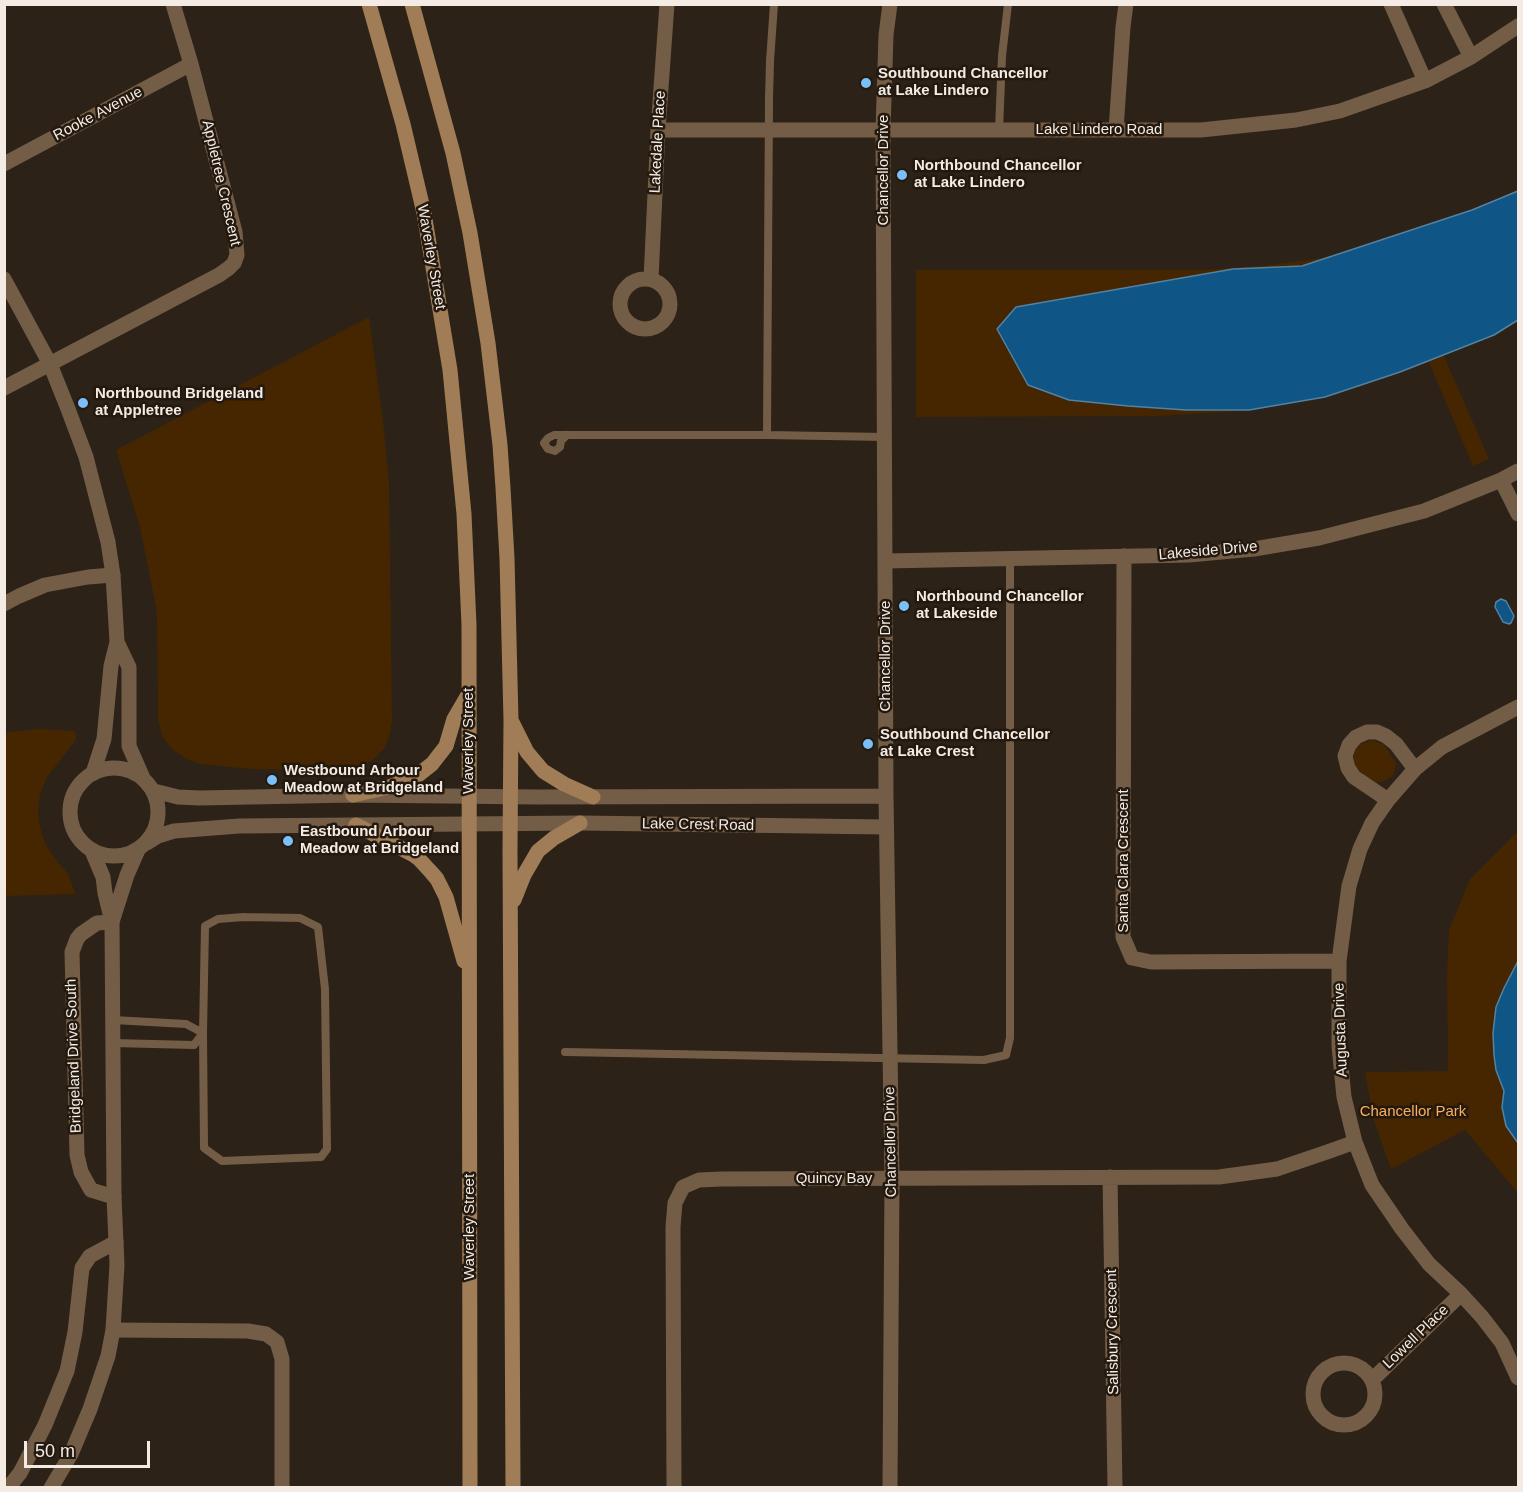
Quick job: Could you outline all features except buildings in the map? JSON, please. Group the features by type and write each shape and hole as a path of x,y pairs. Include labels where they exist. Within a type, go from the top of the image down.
{"main road":[{"name":"Waverley Street","path":"369,4 414,166 424,213 443,326 464,505 468,582 469,692 470,1488"},
{"path":"412,4 460,184 488,343 504,499 511,720 513,1488"},
{"path":"353,795 389,787 410,779 432,764 446,746 454,719 469,692"},
{"path":"511,720 527,752 543,771 592,797"},
{"path":"511,909 524,875 538,850 580,823"},
{"path":"356,825 412,854 437,879 446,897 469,975"}],"street":[{"name":"Appletree Crescent","path":"50,364 219,275 229,268 237,255 235,232 173,4"},
{"name":"Lakedale Place","path":"651,279 667,4"},
{"name":"Chancellor Drive","path":"890,4 886,35 883,130 886,827 892,1179 890,1488"},
{"path":"1116,130 1126,4"},
{"path":"1391,4 1425,81"},
{"path":"1444,4 1471,57"},
{"name":"Lake Lindero Road","path":"658,130 1201,130 1296,120 1340,111 1425,81 1471,57 1518,26"},
{"name":"Rooke Avenue","path":"4,164 191,64"},
{"path":"4,279 50,364 86,456 108,542 113,575 117,642 111,666 104,739 93,773"},
{"path":"4,388 50,364"},
{"name":"Lakeside Drive","path":"886,561 1189,555 1254,549 1319,538 1424,511 1518,471"},
{"path":"1501,480 1518,514"},
{"name":"Santa Clara Crescent","path":"1124,556 1123,937 1132,958 1151,962 1339,961"},
{"path":"4,604 45,585 113,575"},
{"path":"112,922 127,875 142,847 156,828 159,813 154,791 143,778 129,746 129,667 117,642"},
{"name":"Augusta Drive","path":"1518,706 1442,747 1415,769 1388,800 1372,823 1360,849 1349,886 1339,961 1339,1046 1344,1097 1355,1142 1372,1185 1429,1264 1461,1294 1502,1343 1518,1377"},
{"path":"1388,800 1354,777 1348,768 1345,756 1348,745 1356,737 1367,732 1377,732 1396,744 1415,769"},
{"path":"142,847 119,856 105,855 92,850 82,843 75,832 70,807 77,786 93,773 114,768 129,771 143,778"},
{"name":"Lake Crest Road","path":"154,791 178,797 200,798 353,795 886,796"},
{"name":"Lake Crest Road","path":"142,847 166,833 184,829 239,825 580,823 886,827"},
{"path":"51,1488 71,1454 90,1409 108,1356 113,1330 117,1265 114,1197 112,922 103,877 92,850"},
{"name":"Bridgeland Drive South","path":"112,922 97,923 81,934 72,952 77,1155 81,1172 91,1190 114,1197"},
{"name":"Quincy Bay","path":"674,1488 673,1227 675,1203 683,1187 699,1180 1219,1177 1277,1169 1355,1142"},
{"name":"Salisbury Crescent","path":"1110,1177 1115,1488"},
{"path":"8,1488 20,1473 45,1425 67,1371 75,1332 82,1268 90,1256 116,1242"},
{"name":"Lowell Place","path":"1372,1380 1461,1294"},
{"path":"113,1330 248,1331 266,1334 277,1342 282,1359 282,1488"},
{"name":"Lowell Place","path":"1335,1364 1356,1365 1372,1380 1376,1394 1374,1405 1370,1413 1362,1420 1349,1425 1337,1425 1324,1418 1317,1410 1313,1400 1316,1379 1324,1370 1335,1364"}],"lane":[{"path":"767,435 770,61 774,4"},
{"path":"999,130 1002,56 1008,4"},
{"path":"567,435 885,437"},
{"path":"565,1052 984,1060 1006,1055 1010,1038 1010,559"},
{"path":"113,1042 194,1044 203,1033 205,926 218,919 244,917 300,918 318,927 326,989 327,1149 321,1157 222,1161 204,1148 203,1033"},
{"path":"112,1020 186,1024 203,1033"}],"green space":[{"path":"1518,189 1518,316 1443,354 1489,459 1473,466 1428,360 1278,404 1227,412 1157,416 916,417 916,270 1203,270 1270,265 1322,258 1372,246 1468,213"},
{"path":"369,317 389,483 392,721 385,747 374,759 360,767 343,771 250,769 201,764 186,759 171,748 162,736 158,719 157,613 140,527 116,450"},
{"path":"39,729 75,731 76,740 47,777 40,794 38,812 45,843 69,875 75,894 5,896 5,734"},
{"path":"1372,740 1384,745 1396,763 1394,774 1382,782 1375,782 1368,778 1355,766 1355,750 1363,743"},
{"name":"Chancellor Park","path":"1518,833 1518,1193 1465,1130 1391,1169 1373,1118 1365,1072 1448,1071 1449,930 1470,879"}],"water":[{"path":"1518,191 1518,320 1494,335 1400,372 1325,397 1249,410 1186,410 1069,400 1028,385 997,329 1016,307 1233,269 1302,266 1472,210"},
{"path":"1501,599 1506,601 1514,616 1509,624 1503,622 1495,607 1496,602"},
{"path":"1518,961 1518,1143 1506,1126 1502,1107 1504,1091 1496,1070 1493,1033 1496,1007"}],"place":[{"name":"Southbound Chancellor at Lake Lindero","path":"866,83"},
{"name":"Northbound Chancellor at Lake Lindero","path":"902,175"},
{"name":"Northbound Bridgeland at Appletree","path":"83,403"},
{"name":"Northbound Chancellor at Lakeside","path":"904,606"},
{"name":"Southbound Chancellor at Lake Crest","path":"868,744"},
{"name":"Westbound Arbour Meadow at Bridgeland","path":"272,780"},
{"name":"Eastbound Arbour Meadow at Bridgeland","path":"288,841"}]}
